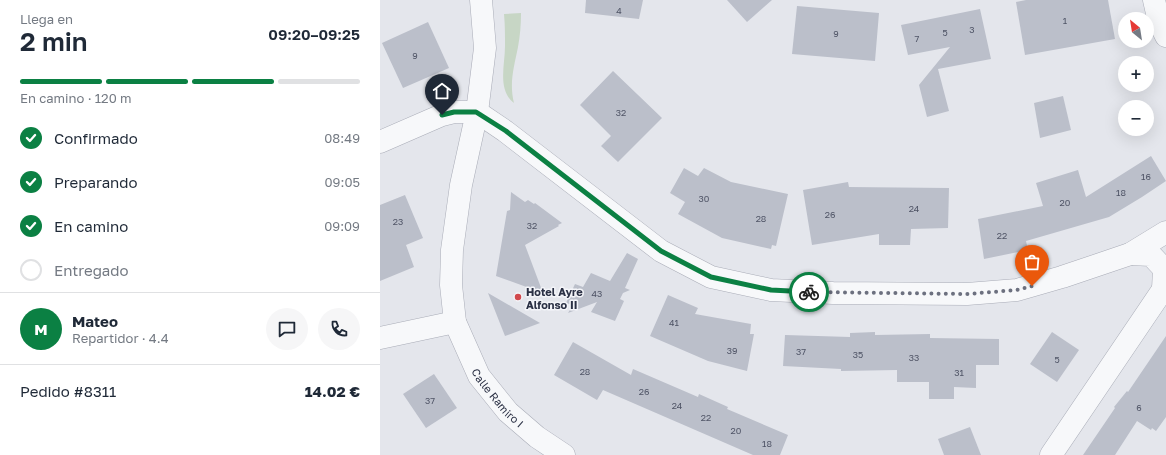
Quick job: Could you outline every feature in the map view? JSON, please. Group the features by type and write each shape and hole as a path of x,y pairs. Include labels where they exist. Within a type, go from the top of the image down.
{"street":[{"name":"Calle Ramiro I","path":"481,0 485,48 476,112 461,186 452,250 451,285 455,322 479,376 508,412 537,437 564,455"},
{"path":"1154,0 1159,22 1166,36"},
{"path":"380,142 442,115 454,112 476,112 506,131 661,251 711,277 771,290 833,293 967,294 1017,290 1062,277 1130,254 1166,232"},
{"path":"1051,455 1165,287 1164,269 1151,255 1130,254"},
{"path":"380,338 455,322"}],"green space":[{"path":"521,13 521,26 512,82 514,103 505,91 503,77 505,46 504,14"}],"building":[{"path":"586,0 643,0 639,19 585,13"},
{"path":"727,0 772,0 747,22"},
{"path":"1026,0 1108,0 1115,39 1025,55 1016,2"},
{"path":"797,6 879,13 875,61 792,54"},
{"path":"980,9 991,59 938,69 949,111 927,117 919,85 950,47 908,55 901,25"},
{"path":"428,22 449,68 403,88 382,43"},
{"path":"613,71 662,118 618,162 601,146 611,136 580,105"},
{"path":"1063,96 1071,130 1040,138 1034,103"},
{"path":"1151,156 1166,181 1142,197 1109,217 1026,241 1028,250 984,259 978,219 1043,206 1036,183 1078,170 1086,197"},
{"path":"684,168 698,176 704,168 731,182 788,194 776,246 772,245 771,249 722,238 678,214 685,202 670,193"},
{"path":"848,182 849,187 949,188 948,228 911,229 910,245 879,245 879,234 812,245 803,190"},
{"path":"511,192 525,202 528,200 534,204 535,203 562,223 525,245 543,293 496,276 507,211 510,210"},
{"path":"405,195 423,238 406,245 414,267 380,281 380,205"},
{"path":"627,253 638,259 625,288 630,290 623,293 620,299 624,301 615,321 591,312 597,302 568,313 573,305 566,303 575,284 583,287 591,273 610,281"},
{"path":"488,293 540,323 505,336"},
{"path":"668,295 698,308 695,314 751,324 750,334 754,334 747,371 708,361 650,336"},
{"path":"875,332 875,335 930,334 930,338 999,339 999,365 976,365 976,388 954,387 954,399 929,399 929,382 897,382 897,370 841,371 841,369 783,366 785,335 850,337 850,333"},
{"path":"1052,332 1079,350 1057,382 1030,364"},
{"path":"1166,336 1166,417 1156,431 1152,428 1151,430 1137,421 1115,455 1083,455 1115,408 1114,407 1127,391 1128,392"},
{"path":"573,342 631,375 633,369 698,397 699,394 728,407 727,409 788,435 780,455 753,455 603,390 597,400 554,375"},
{"path":"434,374 457,408 426,428 403,394"},
{"path":"970,427 981,455 944,455 938,439"}],"way so far":[{"path":"809,292 967,294 1017,290 1032,286"}],"place":[{"name":"Hotel Ayre Alfonso II","path":"518,297"}],"route":[{"path":"442,115 454,112 476,112 506,131 661,251 711,277 771,290 809,292"}]}
